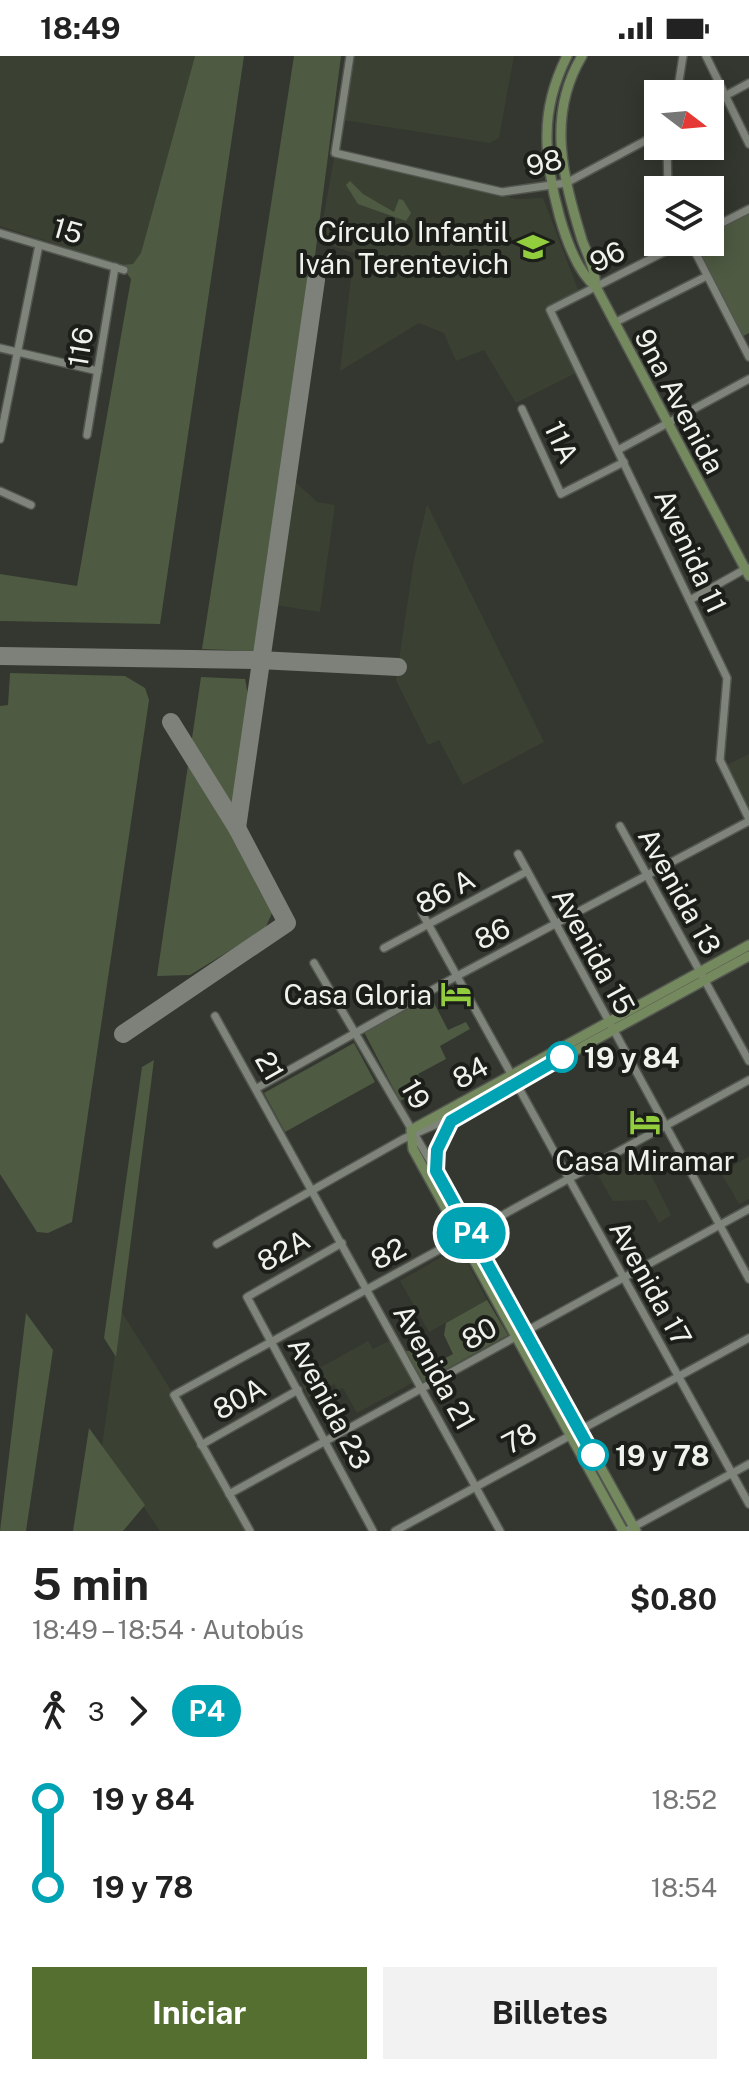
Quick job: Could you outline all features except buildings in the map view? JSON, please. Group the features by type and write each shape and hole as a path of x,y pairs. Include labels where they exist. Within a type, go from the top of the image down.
{"main road":[{"path":"567,56 555,83 546,134 553,187 581,274 596,287"},
{"path":"582,56 564,97 558,140 566,183 595,271 596,287"},
{"name":"9na Avenida","path":"596,287 665,424 748,571"},
{"name":"84","path":"413,1134 702,976 749,945"},
{"name":"84","path":"702,976 749,956"},
{"name":"84","path":"459,1114 513,1079"},
{"path":"459,1114 440,1140 436,1171 467,1236"},
{"path":"413,1134 413,1149 467,1236 630,1530"}],"street":[{"name":"98","path":"350,56 335,153 502,192 566,183 644,141"},
{"path":"679,80 683,56"},
{"path":"706,56 749,144"},
{"path":"726,95 749,83"},
{"path":"724,222 749,209"},
{"name":"15","path":"0,233 124,270"},
{"path":"0,439 39,245"},
{"name":"96","path":"550,310 657,256"},
{"path":"697,256 749,357"},
{"name":"116","path":"87,435 115,267"},
{"path":"614,323 707,276"},
{"name":"Avenida 11","path":"550,310 727,678 720,760 749,820"},
{"path":"738,339 749,333"},
{"path":"0,348 98,371"},
{"path":"618,450 749,379"},
{"name":"11A","path":"522,409 561,494 624,462"},
{"path":"0,491 31,505"},
{"path":"690,600 748,571"},
{"name":"86","path":"257,1088 457,976 749,820"},
{"name":"Avenida 13","path":"620,826 749,1061"},
{"name":"Avenida 15","path":"518,854 554,926 749,1279"},
{"name":"86 A","path":"384,948 526,872"},
{"name":"Avenida 17","path":"422,913 749,1504"},
{"name":"19","path":"314,963 436,1171"},
{"name":"21","path":"215,1016 286,1139"},
{"name":"82","path":"201,1445 174,1395 749,1080"},
{"path":"413,1134 459,1114"},
{"name":"84","path":"216,1242 413,1134"},
{"name":"Avenida 21","path":"286,1139 500,1531"},
{"name":"80","path":"229,1494 749,1209"},
{"name":"82A","path":"247,1297 342,1243"},
{"name":"Avenida 23","path":"247,1297 373,1531"},
{"name":"78","path":"395,1531 749,1338"},
{"name":"80A","path":"201,1445 298,1390"},
{"path":"201,1445 250,1531"},
{"path":"630,1530 749,1464"}],"shaded area":[{"path":"0,56 195,56 141,253 133,264 121,265 0,226"},
{"path":"195,56 244,56 160,624 0,621 0,574 77,586 131,279 121,265 133,264 141,253"},
{"path":"294,56 341,56 297,394 255,651 202,649"},
{"path":"353,56 514,56 499,138 490,143 343,120"},
{"path":"335,153 516,199 543,198 580,295 551,310 580,371 516,403 484,350 456,361 444,333 419,323 340,371 354,253 319,242"},
{"path":"350,181 363,194 394,212 399,199 403,200 411,213 406,221 358,204 346,185"},
{"path":"749,209 749,333 738,339 697,256 724,256 724,222"},
{"path":"288,475 317,502 335,505 320,612 269,604"},
{"path":"427,504 544,742 463,785 439,740 428,745 396,680 414,560"},
{"path":"10,673 125,676 145,688 149,700 72,1222 48,1233 37,1232 0,1174 0,706 8,705"},
{"path":"201,677 245,679 249,700 232,837 271,904 272,913 265,929 190,975 157,976"},
{"path":"749,754 749,819 723,767"},
{"path":"431,997 448,1030 466,1022 470,1029 440,1046 446,1059 418,1074 425,1088 400,1101 364,1032"},
{"path":"354,1043 375,1082 285,1132 264,1093"},
{"path":"154,1060 116,1357 104,1338 142,1067"},
{"path":"640,1152 671,1215 659,1223 646,1200 613,1201 598,1175"},
{"path":"749,1156 749,1199 739,1204 721,1173"},
{"path":"459,1247 487,1300 429,1332 400,1281"},
{"path":"487,1300 508,1335 423,1382 405,1351 410,1351 427,1368 453,1354 444,1335 446,1323"},
{"path":"121,1311 174,1395 250,1531 160,1531 102,1446"},
{"path":"26,1313 53,1350 26,1531 0,1531"},
{"path":"391,1340 414,1382 357,1413 343,1388 338,1390 334,1384 308,1398 300,1379 368,1341 373,1349"},
{"path":"89,1428 145,1505 123,1531 73,1531"}],"taxiway":[{"path":"237,828 316,280"},
{"path":"0,656 259,660 398,667"},
{"path":"123,1034 287,923 237,828 171,722"}],"bus line":[{"name":"P4","path":"562,1057 451,1121 437,1150 436,1171 593,1455"}],"place":[{"name":"Círculo Infantil Iván Terentevich","path":"533,247"},
{"name":"Casa Gloria","path":"456,994"},
{"name":"19 y 84","path":"562,1057"},
{"name":"Casa Miramar","path":"645,1122"},
{"name":"19 y 78","path":"593,1455"}]}
